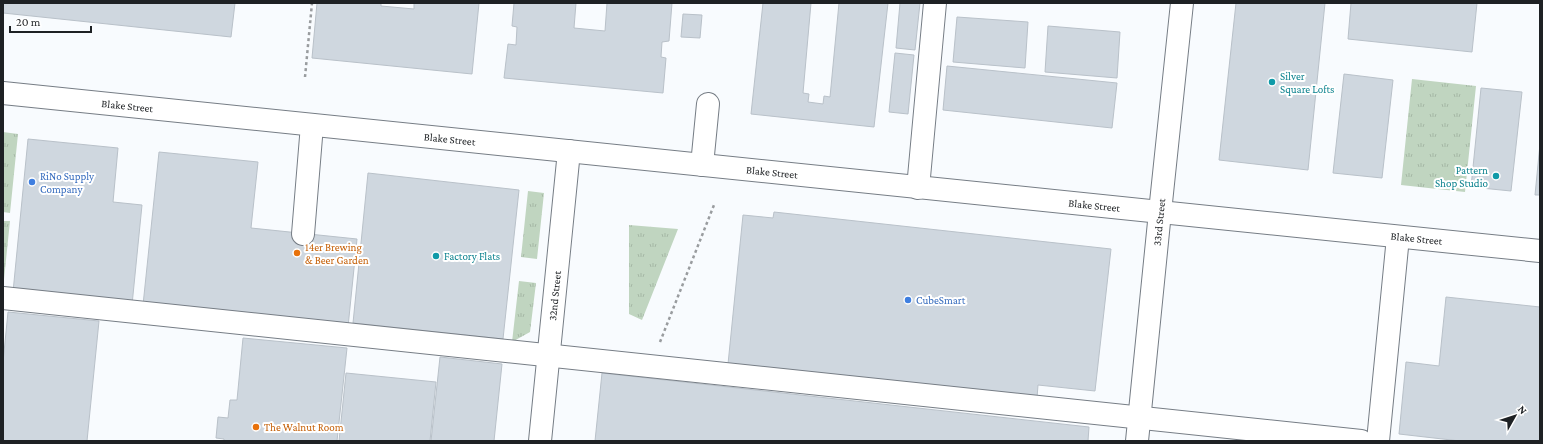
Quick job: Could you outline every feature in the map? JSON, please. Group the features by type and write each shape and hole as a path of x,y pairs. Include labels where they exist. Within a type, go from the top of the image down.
{"street":[{"path":"918,188 935,3"},
{"name":"33rd Street","path":"1137,441 1182,3"},
{"name":"Blake Street","path":"3,93 1540,251"},
{"path":"702,165 708,104"},
{"path":"304,234 312,125"},
{"name":"32nd Street","path":"540,441 569,151"},
{"path":"1378,441 1398,237"},
{"path":"3,298 1361,441"}],"path":[{"path":"305,77 312,3"},
{"path":"650,366 714,205"}],"green space":[{"path":"1412,79 1476,86 1465,192 1401,185"},
{"path":"3,132 18,134 10,213 3,212"},
{"path":"528,191 544,193 537,259 521,257"},
{"path":"3,221 10,221 3,289"},
{"path":"629,225 678,229 642,320 629,314"},
{"path":"519,281 536,283 530,332 512,342"}],"building":[{"path":"3,3 235,3 231,37 3,13"},
{"path":"317,3 381,3 381,6 414,9 414,3 479,3 472,74 312,58"},
{"path":"514,3 576,3 574,28 605,31 607,3 672,3 669,41 662,42 661,57 666,58 663,93 504,78 508,44 516,45 517,27 512,26"},
{"path":"763,3 811,3 803,93 809,94 808,102 823,104 824,96 830,97 839,3 888,3 874,127 751,114"},
{"path":"900,3 920,3 915,50 896,48"},
{"name":"Silver Square Lofts","path":"1236,3 1325,3 1308,170 1219,160"},
{"path":"1351,3 1477,3 1472,52 1348,39"},
{"path":"683,14 702,15 700,38 681,37"},
{"path":"957,17 1028,22 1025,68 953,62"},
{"path":"1048,26 1120,32 1117,78 1045,72"},
{"path":"895,53 914,55 908,114 889,112"},
{"path":"947,66 1117,83 1112,128 943,110"},
{"path":"1344,74 1393,80 1382,178 1333,173"},
{"path":"1481,88 1522,92 1511,191 1471,187"},
{"path":"28,139 118,148 113,202 142,205 132,305 13,292"},
{"path":"1540,144 1540,195 1535,195"},
{"path":"159,152 258,162 251,228 357,239 348,327 143,305"},
{"name":"Factory Flats","path":"368,173 519,190 503,339 353,323"},
{"path":"774,212 1111,249 1095,391 1038,385 1037,398 728,364 743,215 773,218"},
{"path":"1446,297 1540,307 1540,441 1460,441 1399,434 1406,362 1439,366"},
{"path":"8,312 99,321 87,441 3,441 3,362"},
{"path":"243,338 347,348 337,441 224,441 224,439 216,438 218,417 228,418 230,400 237,400"},
{"path":"440,357 502,364 494,441 431,441"},
{"path":"346,373 436,382 430,441 339,441"},
{"path":"602,373 1089,427 1088,441 595,441"}],"place":[{"name":"Silver Square Lofts","path":"1272,82"},
{"name":"Pattern Shop Studio","path":"1496,176"},
{"name":"RiNo Supply Company","path":"32,182"},
{"name":"14er Brewing & Beer Garden","path":"297,253"},
{"name":"Factory Flats","path":"436,256"},
{"name":"CubeSmart","path":"908,300"},
{"name":"The Walnut Room","path":"256,427"}]}
